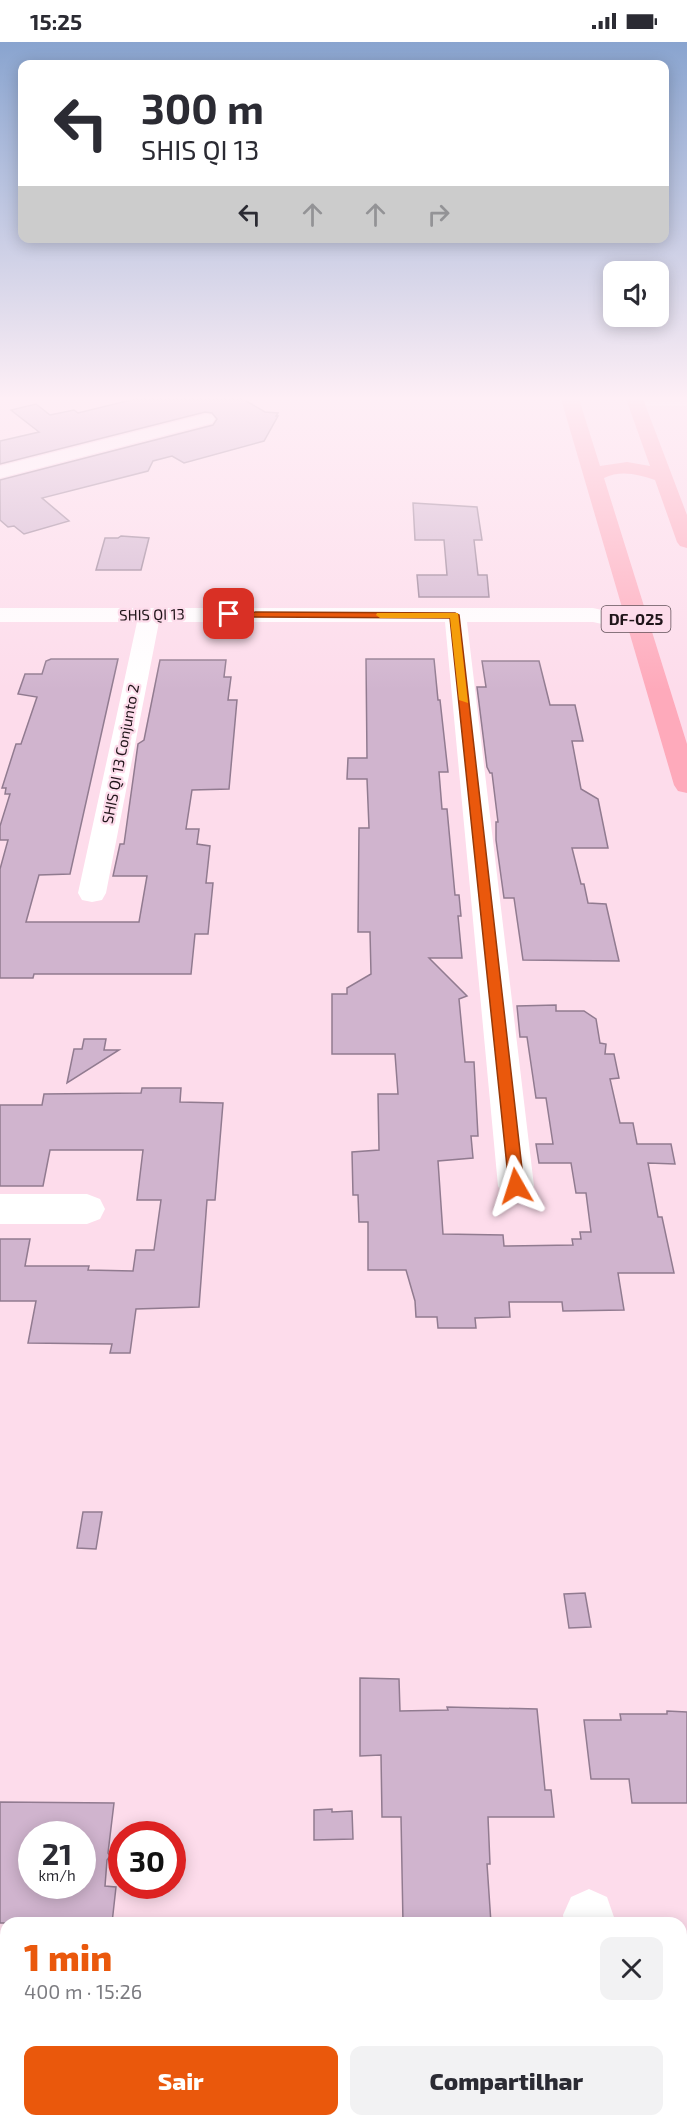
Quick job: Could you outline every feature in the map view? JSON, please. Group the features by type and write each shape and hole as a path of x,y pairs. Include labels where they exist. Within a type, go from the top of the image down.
{"main road":[{"name":"DF-025","path":"599,496 687,785"},
{"path":"680,509 687,542"}],"street":[{"name":"SHIS QI 13","path":"593,615 631,604"},
{"name":"SHIS QI 13","path":"0,615 593,615 638,625"},
{"name":"SHIS QI 13 Conjunto 2","path":"93,893 149,615"},
{"path":"455,615 516,1186"},
{"path":"0,1209 87,1209"}],"building":[{"path":"0,496 49,496 42,498 69,521 24,534 14,526 8,527 0,520"},
{"path":"413,503 477,507 482,540 474,540 478,575 487,575 489,597 419,597 417,575 447,575 444,540 415,540"},
{"path":"121,536 149,538 141,570 96,570 105,538"},
{"path":"51,659 118,659 70,874 39,875 26,922 139,922 147,876 113,876 120,844 124,844 138,744 144,740 160,660 226,660 224,677 231,677 228,700 237,700 229,789 192,790 186,829 199,829 197,844 210,846 206,883 213,883 208,934 195,934 191,974 34,974 33,978 0,978 0,869 8,840 0,840 0,826 10,794 5,794 6,788 2,788 16,744 21,744 37,697 18,694 25,674 42,674 46,661"},
{"path":"366,659 434,659 438,700 440,700 448,772 439,772 442,809 447,809 455,895 459,895 461,916 458,916 462,958 429,958 467,996 459,999 465,1062 474,1062 478,1136 471,1136 473,1158 438,1161 443,1234 503,1235 504,1246 573,1245 572,1239 581,1239 580,1232 591,1232 586,1193 576,1193 571,1163 539,1163 536,1144 553,1144 546,1098 536,1098 527,1037 520,1037 517,1006 556,1005 556,1011 584,1011 596,1019 600,1043 606,1044 605,1054 614,1054 619,1078 610,1079 620,1123 633,1123 637,1144 671,1144 675,1164 648,1163 658,1217 662,1217 674,1273 618,1273 624,1310 563,1311 562,1302 509,1302 510,1317 475,1318 476,1328 438,1328 437,1317 416,1317 415,1301 406,1270 368,1270 368,1222 359,1222 358,1195 353,1195 352,1152 379,1150 378,1094 398,1094 395,1054 332,1054 332,994 347,994 347,988 371,974 370,932 358,932 359,828 369,828 367,779 347,779 348,758 367,758"},
{"path":"482,661 539,661 550,705 575,705 583,741 572,741 581,789 598,799 608,848 572,848 588,903 606,904 619,961 523,960 514,898 504,898 496,840 496,822 498,822 492,773 487,767 477,687 486,687"},
{"path":"84,1039 106,1039 104,1050 119,1050 67,1083 74,1049 82,1049"},
{"path":"142,1088 181,1088 180,1102 223,1103 215,1200 207,1200 199,1307 136,1309 130,1353 110,1353 112,1344 28,1343 36,1301 0,1301 0,1239 30,1239 25,1266 89,1266 88,1270 133,1271 136,1250 154,1250 161,1200 137,1200 143,1150 50,1150 43,1186 0,1186 0,1105 42,1105 44,1094 141,1093"},
{"path":"83,1512 102,1512 96,1549 77,1548"},
{"path":"585,1593 591,1627 569,1628 564,1594"},
{"path":"360,1678 399,1679 400,1711 448,1710 447,1707 537,1709 545,1790 551,1790 554,1817 488,1817 490,1864 487,1864 491,1917 403,1917 401,1817 382,1817 381,1755 360,1756"},
{"path":"667,1711 687,1712 687,1803 632,1803 629,1779 591,1779 584,1720 621,1720 620,1714 667,1714"},
{"path":"0,1802 114,1803 112,1821 108,1821 105,1886 108,1886 108,1899 115,1899 113,1917 0,1917"},
{"path":"332,1809 332,1812 352,1811 353,1839 314,1840 314,1810"}],"slow traffic":[{"path":"380,615 455,615 464,700"}],"route":[{"path":"229,614 455,615 516,1186"}]}
